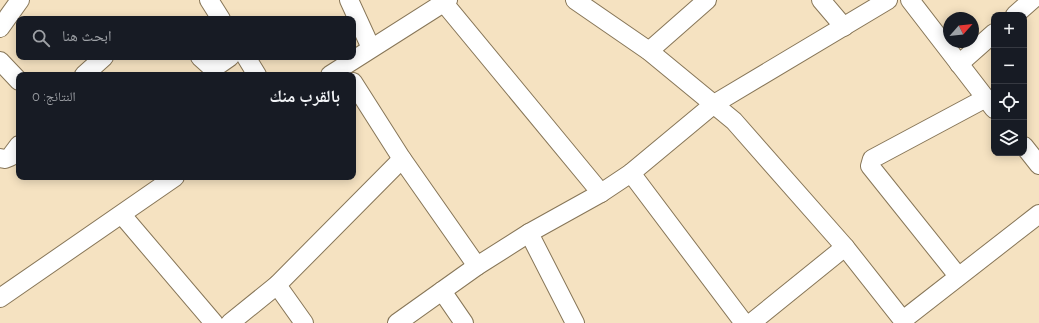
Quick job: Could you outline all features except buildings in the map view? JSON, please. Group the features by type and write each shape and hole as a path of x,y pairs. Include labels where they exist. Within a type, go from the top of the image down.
{"street":[{"path":"0,28 20,0"},
{"path":"209,0 219,16"},
{"path":"349,0 371,48"},
{"path":"575,0 649,51 734,120 845,247 904,322 958,276 1039,214"},
{"path":"649,51 707,0"},
{"path":"821,0 844,27"},
{"path":"397,323 477,266 529,233 601,193 631,173 714,104 888,0"},
{"path":"910,0 990,104 872,159 870,166 958,276"},
{"path":"1018,12 1032,0"},
{"path":"356,60 371,48 446,2 601,193"},
{"path":"959,64 991,36"},
{"path":"87,72 101,60"},
{"path":"203,60 210,66 220,64 226,60"},
{"path":"248,60 255,72"},
{"path":"340,72 356,60"},
{"path":"0,62 16,78"},
{"path":"356,87 402,159 477,266"},
{"path":"0,158 5,159 10,157 16,149"},
{"path":"1027,150 1039,165"},
{"path":"230,323 277,285 402,159"},
{"path":"631,173 744,323"},
{"path":"0,298 171,180"},
{"path":"122,215 214,323"},
{"path":"529,233 575,323"},
{"path":"751,323 845,247"},
{"path":"277,285 304,323"},
{"path":"442,291 464,323"}]}
